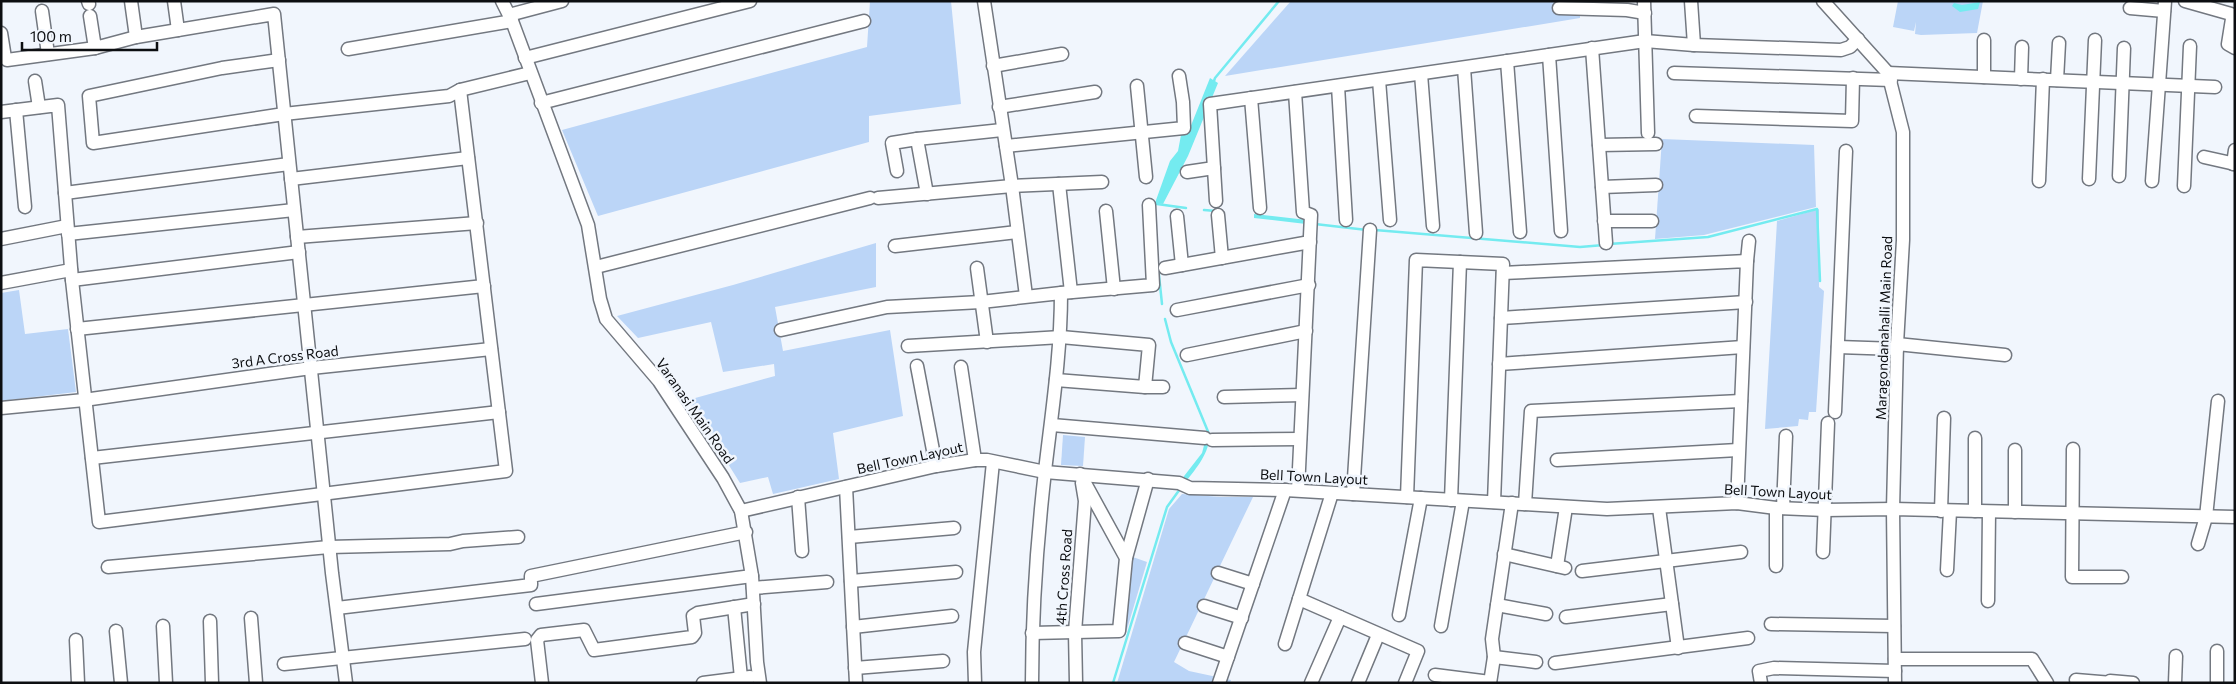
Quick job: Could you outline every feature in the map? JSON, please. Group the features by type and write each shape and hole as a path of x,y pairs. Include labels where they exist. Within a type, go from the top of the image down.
{"street":[{"path":"131,1 136,37"},
{"path":"174,1 178,30"},
{"name":"Varanasi Main Road","path":"502,1 588,225 600,299 606,319 663,388 722,478 741,511 753,582 759,679"},
{"path":"348,49 510,18 562,1"},
{"path":"525,58 750,1"},
{"path":"984,1 1002,130 1012,186 1026,296"},
{"path":"1691,1 1694,45"},
{"name":"Maragondanahalli Main Road","path":"1823,1 1890,77 1902,132 1903,240 1897,347 1893,510 1895,671"},
{"path":"2185,1 2231,14 2228,44 2235,48"},
{"path":"2130,8 2164,6 2152,181"},
{"path":"89,7 95,48"},
{"path":"1559,8 1626,10 1645,7 1648,132"},
{"path":"42,11 48,54"},
{"path":"1,33 4,58 7,60 95,48 136,37 274,14 329,547 346,683"},
{"path":"541,103 864,20"},
{"path":"1216,201 1210,104 1646,41 1694,45 1841,50 1850,47 1858,39"},
{"path":"1984,40 1984,77"},
{"path":"2089,179 2095,40"},
{"path":"2057,80 2059,43"},
{"path":"2184,186 2190,46"},
{"path":"2021,79 2022,47"},
{"path":"1592,48 1606,242"},
{"path":"2119,176 2124,48"},
{"path":"993,66 1062,54"},
{"path":"1550,55 1561,231"},
{"path":"279,60 222,68 89,96 94,143 284,114 449,96 460,90 530,73"},
{"path":"1507,61 1520,232"},
{"path":"1464,68 1476,233"},
{"path":"1674,73 1853,78 1984,77 2215,86"},
{"path":"1421,74 1433,226"},
{"path":"1006,146 1184,128 1179,76"},
{"path":"1696,116 1852,121 1853,78"},
{"path":"35,80 39,108"},
{"path":"1379,80 1390,220"},
{"path":"2039,181 2043,80"},
{"path":"1137,86 1146,177"},
{"path":"1338,86 1346,220"},
{"path":"1,112 58,105 76,329 99,522 506,472 460,90"},
{"path":"999,107 1095,92"},
{"path":"1295,92 1303,212 1310,220 1298,490"},
{"path":"1251,98 1260,208"},
{"path":"16,110 25,207"},
{"path":"897,171 892,143 1002,130"},
{"path":"917,139 927,194"},
{"path":"1599,145 1656,144"},
{"path":"2204,157 2234,164 2235,150"},
{"path":"1823,552 1838,347 1846,151"},
{"path":"291,179 468,158"},
{"path":"64,193 289,164"},
{"path":"1187,172 1214,168"},
{"path":"596,267 874,198 1012,186 1102,182"},
{"path":"1032,683 1032,633 1045,472 1066,293 1059,184"},
{"path":"1602,186 1656,185"},
{"path":"781,330 887,308 981,302 1026,296 1153,285 1149,205"},
{"path":"1,239 68,230 294,210"},
{"path":"1106,211 1114,289"},
{"path":"1218,215 1222,258"},
{"path":"1177,216 1182,265"},
{"path":"1604,221 1652,221"},
{"path":"297,237 477,223"},
{"path":"1353,494 1370,230"},
{"path":"895,246 1017,232"},
{"path":"1737,503 1749,241"},
{"path":"1165,268 1310,242"},
{"path":"1,283 299,252"},
{"path":"1407,497 1416,260 1503,264 1494,502"},
{"path":"1503,274 1747,261"},
{"path":"1441,626 1457,500 1460,262"},
{"path":"978,268 987,342"},
{"path":"1177,310 1308,285"},
{"path":"76,329 484,286"},
{"path":"1501,318 1746,302"},
{"path":"1187,355 1306,331"},
{"path":"908,346 1061,337 1149,345 1146,387"},
{"path":"1499,364 1743,347"},
{"path":"1838,347 1897,347 2005,355"},
{"name":"3rd A Cross Road","path":"1,408 84,400 311,368 491,349"},
{"path":"917,366 936,466"},
{"path":"961,367 975,460"},
{"path":"1056,380 1163,387"},
{"path":"1224,397 1302,395"},
{"path":"1525,504 1531,411 1741,401"},
{"path":"2198,544 2206,517 2218,401"},
{"path":"92,458 498,412"},
{"path":"1944,418 1947,570"},
{"path":"1052,425 1208,439 1300,439"},
{"path":"1776,566 1786,436"},
{"path":"1975,438 1975,511"},
{"path":"2074,449 2072,577 2122,578"},
{"path":"1556,460 1738,450"},
{"path":"2015,450 2015,512"},
{"name":"Bell Town Layout","path":"741,511 936,466 975,460 1045,472 1148,479 1184,485 1607,509 1737,503 1779,508 1825,510 1975,511 2235,517"},
{"path":"975,683 974,652 993,462"},
{"path":"1080,474 1126,558"},
{"name":"4th Cross Road","path":"1076,683 1075,632 1085,501 1080,474"},
{"path":"1032,633 1119,631 1126,558 1148,479"},
{"path":"846,487 856,683"},
{"path":"1219,683 1285,490"},
{"path":"1284,644 1332,493"},
{"path":"798,497 802,551"},
{"path":"1399,615 1422,498"},
{"path":"1434,675 1490,683 1494,657 1492,639 1512,503"},
{"path":"1504,554 1561,567 1566,507"},
{"path":"1659,508 1678,648"},
{"path":"1988,601 1989,512"},
{"path":"849,537 954,528"},
{"path":"337,608 531,585 531,576 746,532"},
{"path":"108,567 329,547 450,544 463,541 518,537"},
{"path":"1582,571 1741,552"},
{"path":"851,581 956,572"},
{"path":"1218,574 1253,584"},
{"path":"536,604 753,582 827,582"},
{"path":"1299,600 1418,652 1405,683"},
{"path":"542,683 537,640 541,635 584,630 594,650 692,637 695,634 693,616 698,613 754,604"},
{"path":"1566,617 1672,604"},
{"path":"1204,606 1242,618"},
{"path":"1497,606 1546,614"},
{"path":"734,607 741,678"},
{"path":"854,627 952,616"},
{"path":"1311,683 1340,617"},
{"path":"251,618 256,683"},
{"path":"210,620 212,683"},
{"path":"1771,624 1894,626"},
{"path":"163,626 166,683"},
{"path":"116,631 120,683"},
{"path":"1358,683 1378,635"},
{"path":"1556,663 1748,638"},
{"path":"284,664 525,639"},
{"path":"76,640 78,683"},
{"path":"1186,643 1228,657"},
{"path":"2217,651 2217,683"},
{"path":"2175,683 2176,656"},
{"path":"1494,657 1536,662"},
{"path":"1761,683 1759,671 1774,668 1895,671 2032,659 2047,683"},
{"path":"855,668 942,661"},
{"path":"703,683 741,678 759,679"},
{"path":"2076,680 2133,683"}],"shaded area":[{"path":"870,1 951,1 961,104 869,116 869,142 598,216 562,130 867,47"},
{"path":"1291,1 1580,1 1580,18 1225,76"},
{"path":"1898,1 1983,1 1977,33 1915,34 1916,22 1914,31 1893,27"},
{"path":"1662,139 1814,145 1816,207 1704,235 1655,239"},
{"path":"1819,209 1819,287 1824,291 1816,412 1809,412 1808,420 1799,419 1798,426 1765,429 1777,221"},
{"path":"876,243 876,287 775,307 783,351 890,330 903,416 833,433 839,479 773,494 768,477 740,483 688,400 775,376 774,364 723,372 711,322 638,338 617,316 733,285"},
{"path":"19,290 25,334 68,329 76,392 1,401 1,293"},
{"path":"1063,435 1085,437 1083,466 1061,465"},
{"path":"1182,494 1253,497 1174,662 1189,671 1231,680 1230,683 1117,683 1169,509"},
{"path":"1130,556 1147,562 1125,636 1122,635"}],"water":[{"path":"1980,2 1978,9 1960,12 1952,6 1954,3 1962,5"},
{"path":"1210,78 1218,83 1188,156 1163,204 1155,203 1170,161 1178,151 1181,135 1188,133"},
{"path":"1254,214 1307,220 1306,224 1254,218"},
{"path":"1207,434 1210,434 1205,454 1185,483 1181,480 1202,453"}],"waterway":[{"path":"1213,84 1215,78 1279,1"},
{"path":"1157,204 1186,208"},
{"path":"1609,244 1708,237 1817,209 1820,281"},
{"path":"1204,210 1216,211"},
{"path":"1315,224 1367,230"},
{"path":"1375,230 1580,247 1604,245"},
{"path":"1158,266 1162,304"},
{"path":"1165,319 1171,342 1209,434"},
{"path":"1113,683 1167,507 1180,489"}]}
